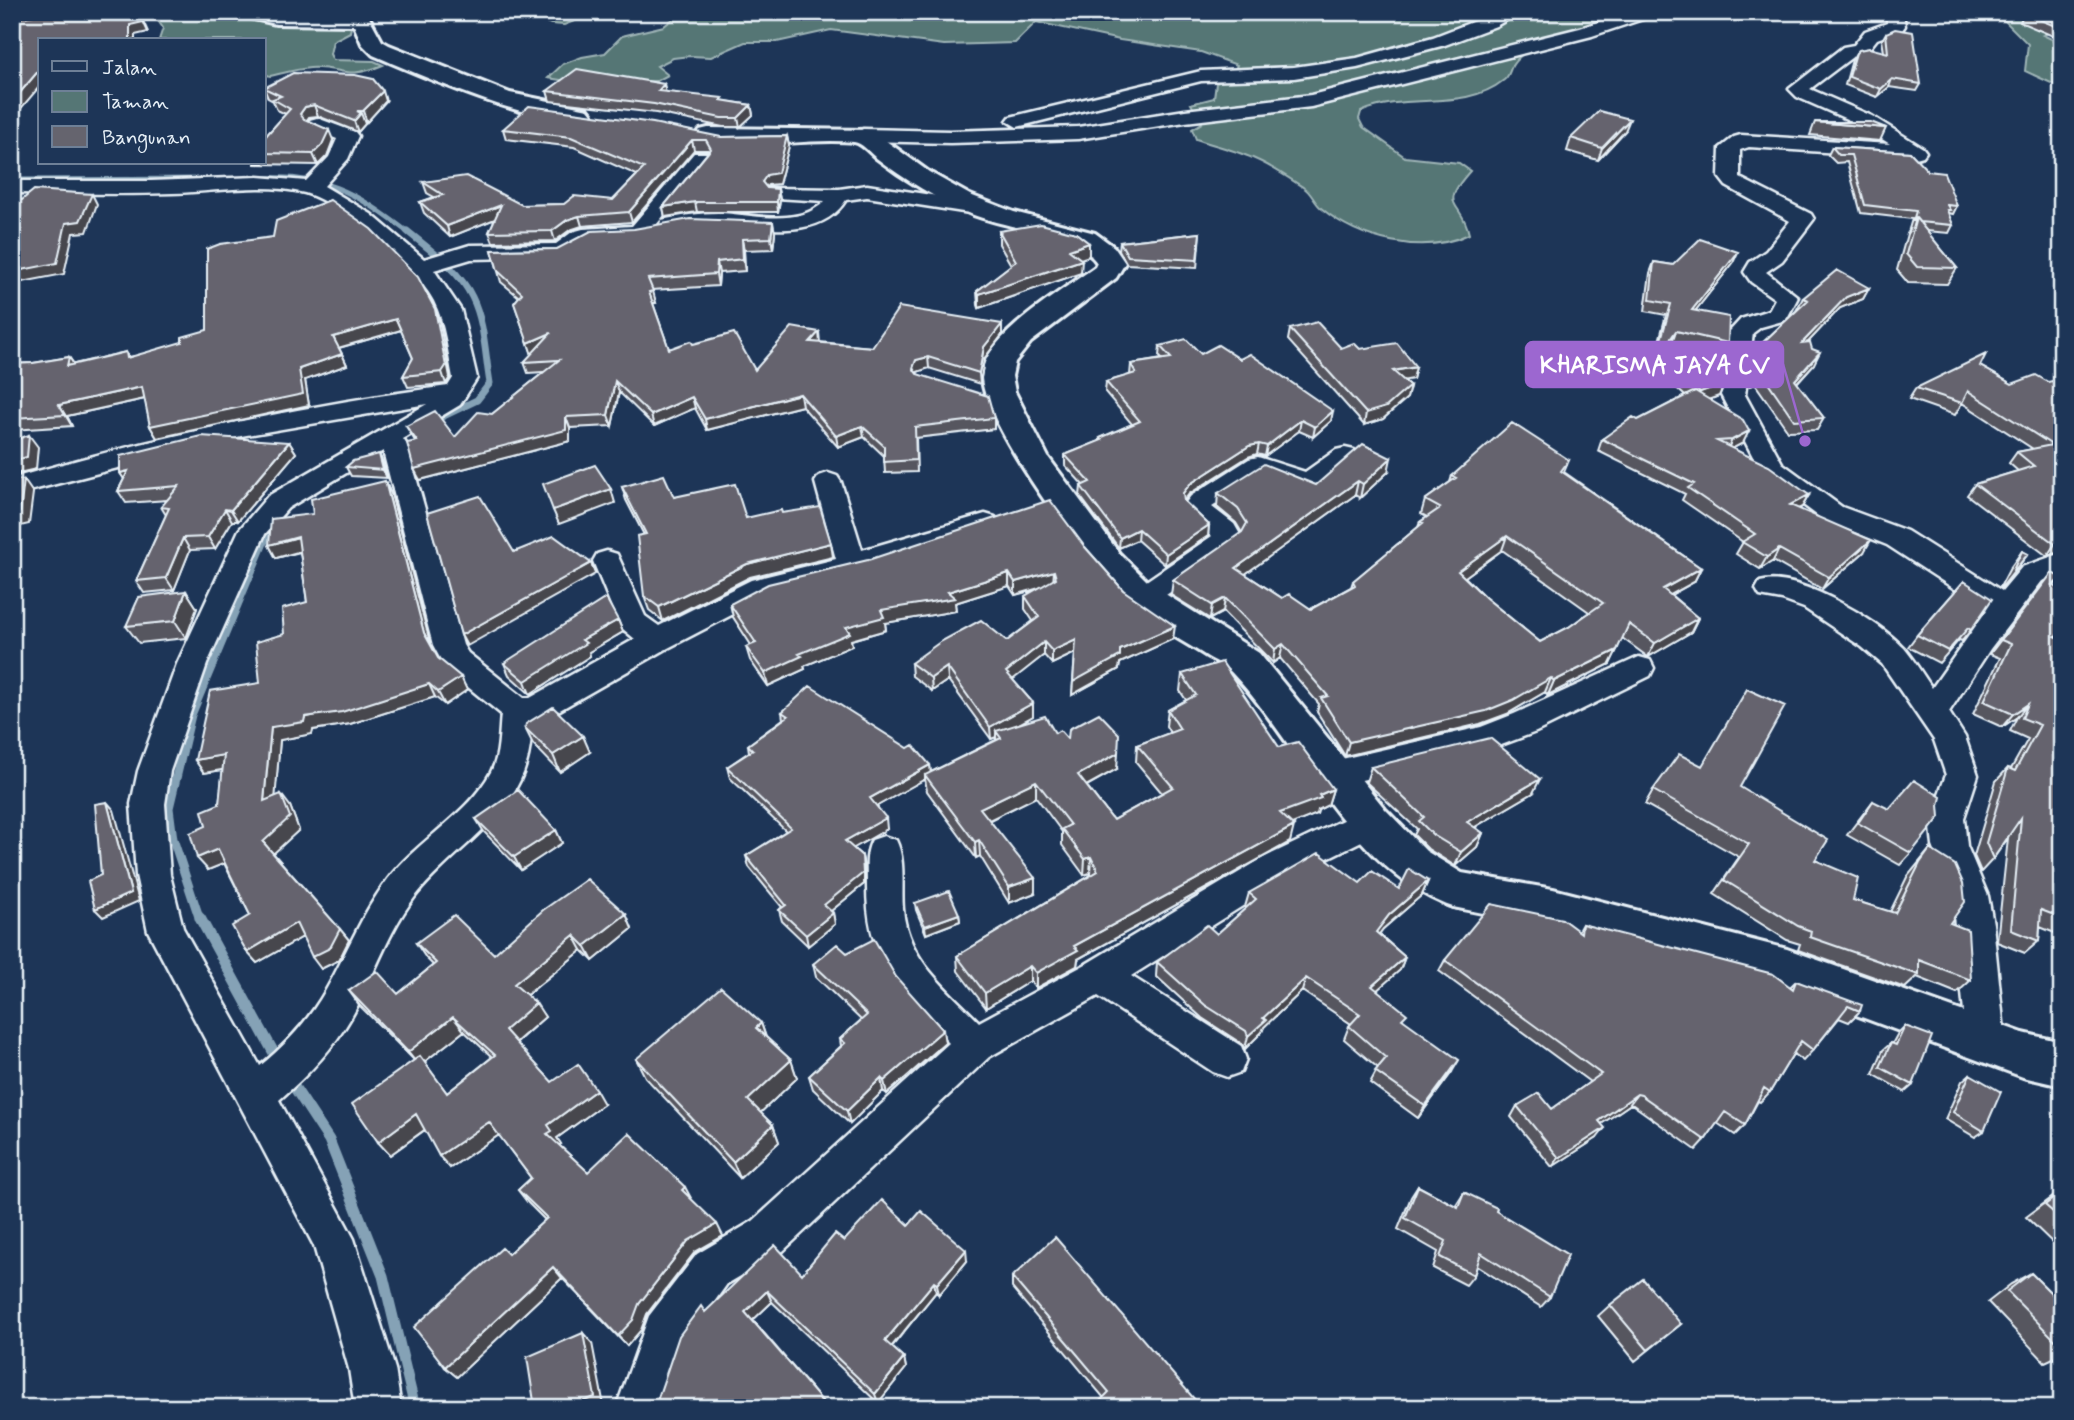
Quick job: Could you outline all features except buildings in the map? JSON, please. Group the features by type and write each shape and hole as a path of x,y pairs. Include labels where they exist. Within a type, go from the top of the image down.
{"street":[{"path":"248,12 271,17 349,17 362,20 373,44 381,50 486,94 545,110 614,118"},
{"path":"950,137 1201,76 1309,71 1350,63 1407,50 1512,12"},
{"path":"681,130 723,137 834,134 950,137 1085,132 1339,96 1586,32 1646,12"},
{"path":"1895,12 1896,26 1871,35 1860,49 1849,51 1798,89 1865,120 1916,152 1749,141 1741,141 1730,148 1730,177 1733,182 1804,219 1774,256 1755,272 1759,278 1787,297 1778,314 1746,326 1739,335 1736,361 1738,383 1733,395 1771,468 1794,486 1832,513 1897,538 2005,607"},
{"path":"316,184 338,159 348,136 317,124"},
{"path":"863,135 886,155 976,208"},
{"path":"640,230 701,157"},
{"path":"12,187 151,188 316,184 338,202 431,262 452,314 465,378 457,392 443,407 391,442 278,502 253,530 192,664 154,771 148,804 153,875 166,931 274,1079 332,1239 372,1369 377,1408"},
{"path":"776,192 839,195 866,191 976,208 1088,240 1106,253 1111,263 1106,272 1021,336 1000,361 993,399 1033,460 1037,506 1107,561 1143,597 1247,663 1370,821 1411,863 1452,889 1553,908 1787,969 1986,1041 2047,1062 2062,1064"},
{"path":"431,262 491,250 560,250 569,247 577,237 583,235 640,230 694,221 722,219 777,224 826,212 836,204 839,195"},
{"path":"29,482 140,450 373,402 457,392"},
{"path":"391,442 448,645 457,661 517,710 534,710 657,640 761,587 852,565 888,551 1037,506"},
{"path":"1143,597 1208,555 1228,538 1224,530 1199,511 1198,505 1201,502 1258,465 1308,483 1345,456"},
{"path":"828,482 852,565"},
{"path":"607,561 633,622 657,640"},
{"path":"1932,713 1979,641 2032,574 2062,563"},
{"path":"1770,589 1785,590 1814,601 1873,639 1893,656 1949,737 1962,775 1947,818 1950,846 1970,896 1986,1041"},
{"path":"1333,774 1485,738 1525,723 1639,668"},
{"path":"274,1079 330,1020 378,923 403,886 506,778 511,761 517,710"},
{"path":"639,1408 665,1332 712,1269 768,1236 975,1044 1099,976 1275,868 1370,821"},
{"path":"884,850 886,916 893,947 912,976 975,1044"},
{"path":"1099,976 1227,1059"}],"green space":[{"path":"160,12 232,12 238,18 271,20 296,12 372,12 352,22 350,32 333,41 330,54 333,60 374,61 383,65 360,72 310,68 270,76 266,75 266,38 160,38 163,28 154,15"},
{"path":"521,12 638,12 620,18 582,18 564,25 551,24"},
{"path":"682,12 1651,12 1527,50 1515,62 1504,80 1471,96 1397,103 1361,112 1359,119 1363,127 1405,157 1459,163 1470,171 1453,198 1469,234 1451,241 1412,244 1372,236 1354,229 1321,208 1306,190 1275,169 1242,154 1196,139 1192,129 1202,123 1191,104 1214,98 1216,83 1231,79 1237,65 1201,52 1120,40 1036,22 1015,43 944,45 831,30 777,42 745,42 711,57 673,58 657,66 668,75 657,81 567,81 548,78 563,64 605,53 622,36 664,26"},
{"path":"1996,12 2049,12 2062,28 2043,35 2062,44 2062,88 2025,71 2028,44"}],"waterway":[{"path":"252,178 300,179 337,188 370,205 409,233"},
{"path":"12,180 213,179"},
{"path":"407,231 452,269 472,297 482,328 490,383 477,400 431,422"},
{"path":"267,533 271,524"},
{"path":"200,920 173,839 169,808 191,715 268,531"},
{"path":"200,918 280,1064"},
{"path":"289,1079 329,1140 383,1276 415,1408"}],"place":[{"name":"KHARISMA JAYA CV","path":"1805,441"}]}
